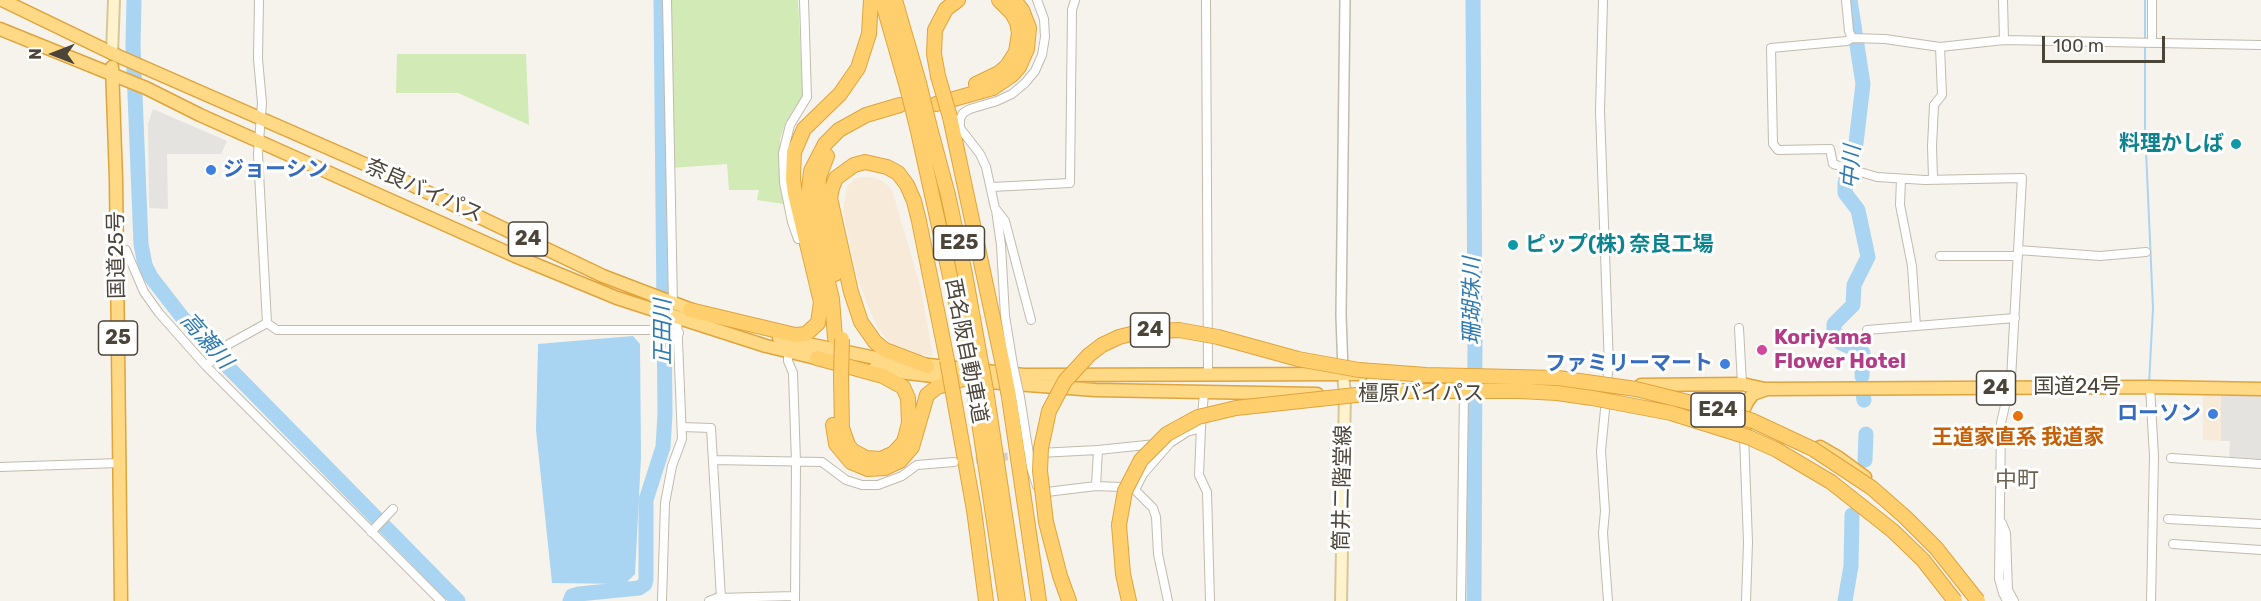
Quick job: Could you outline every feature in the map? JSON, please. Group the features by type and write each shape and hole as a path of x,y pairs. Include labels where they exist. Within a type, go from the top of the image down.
{"highway":[{"path":"835,291 824,248 793,179 794,152 804,129 840,94 858,68 869,34 871,0"},
{"name":"西名阪自動車道","path":"882,0 913,85"},
{"name":"西名阪自動車道","path":"895,0 923,125 958,240 975,363 1018,601"},
{"path":"958,0 946,9 935,30 934,54 1008,365 1039,601"},
{"path":"999,0 1012,13 1019,33 1016,52 1012,60 990,79 935,100 993,88 1012,75 1019,67 1027,49 1029,28 1022,10 1014,0"},
{"name":"奈良バイパス","path":"6,1 115,55 429,193 603,276 672,303 684,314 788,351 817,358"},
{"name":"奈良バイパス","path":"0,28 90,67 115,75 515,256 617,298 857,356 927,366"},
{"name":"国道25号","path":"115,55 121,601"},
{"path":"817,358 883,376 903,387 908,398 909,423 904,442 894,453 881,459 866,458 853,451 848,445 842,428 838,376 838,339 835,291 824,248 818,186 826,156 840,140 858,128 901,109"},
{"path":"927,366 900,357 875,342 819,269 832,188 836,178 854,165 865,162 887,167 898,174 906,185 916,211 947,360 972,498 986,601"},
{"path":"684,314 735,319 782,333 801,335 811,332 818,323 822,309 835,291 839,267 824,248"},
{"name":"24","path":"1069,601 1057,567 1046,522 1040,471 1041,448 1049,411 1065,381 1076,367 1102,345 1119,337 1159,329 1179,330 1218,337 1307,361 1393,374"},
{"name":"橿原バイパス","path":"817,358 894,372 1095,390 1204,393 1487,394 1606,399 1669,409 1744,430 1799,457 1870,504 1932,564 1960,601"},
{"name":"橿原バイパス","path":"927,366 1024,375 1486,375 1608,380 1641,384 1743,411 1782,428 1839,458 1911,515 1937,541 1984,601"},
{"name":"E24","path":"1393,374 1558,378 1594,382 1636,388 1753,421 1813,449 1872,489 1905,517 1935,548 1978,601"},
{"path":"838,376 833,424 836,444 852,462 868,469 893,465 907,455 916,438 923,402 931,390 942,384 963,379"},
{"name":"24","path":"1641,384 1742,384 1767,389"},
{"name":"国道24号","path":"1753,394 1767,389 2261,388"},
{"name":"西名阪自動車道","path":"980,389 1006,601"},
{"name":"E24","path":"1129,601 1123,574 1119,525 1125,491 1141,460 1167,434 1182,424 1207,414 1236,408 1393,391 1520,391 1592,398 1671,413 1748,437 1804,465 1861,504 1923,560 1955,601"},
{"path":"1744,430 1743,411 1753,394"}],"main road":[{"path":"114,0 115,55"},
{"name":"筒井二階堂線","path":"1341,601 1345,394 1343,375"}],"street":[{"path":"259,0 258,59 262,103 259,141 260,220 267,323"},
{"path":"667,0 672,303"},
{"path":"798,239 784,183 783,153 790,125 807,97 804,0"},
{"path":"1008,365 1001,245 992,188 980,154 960,128 960,119 963,113 970,109 1012,94 1035,70 1042,55 1045,37 1044,19 1037,0"},
{"path":"992,188 1070,183 1072,10 1075,0"},
{"path":"1206,0 1208,374"},
{"path":"1343,375 1341,315 1345,0"},
{"path":"1603,0 1600,111 1608,380"},
{"path":"1845,0 1852,38"},
{"path":"2003,0 2004,40"},
{"path":"2147,43 2152,0"},
{"path":"2007,601 2002,593 1999,579 2001,423 2011,379 2022,178 1901,179 1877,177 1833,164 1830,148 1778,150 1773,144 1771,48 1847,41 1852,38 1885,39 1940,47 2004,40 2261,45"},
{"path":"1932,178 1934,105 1942,95 1940,47"},
{"path":"1901,179 1900,205 1912,266 1916,326"},
{"path":"995,208 1005,221 1031,320"},
{"path":"117,248 126,250 144,292 159,313 207,365 441,601"},
{"path":"1940,256 2018,253 2100,256 2146,252"},
{"path":"662,601 664,503 672,466 682,439 679,333 684,314"},
{"path":"1867,330 2015,318"},
{"path":"207,365 226,346 267,323"},
{"path":"267,323 277,330 654,330 663,333 679,333"},
{"path":"1739,328 1742,384 1753,394"},
{"path":"709,601 721,598 794,599 793,373 788,361 788,351"},
{"path":"2150,387 2154,456 2151,601"},
{"path":"1204,393 1199,475 1207,492 1210,601"},
{"path":"1461,601 1466,394"},
{"path":"1014,397 1037,486 1047,492 1096,486 1121,487 1135,490 1153,508 1156,517 1158,554 1168,601"},
{"path":"1606,399 1600,452 1605,511 1603,533 1608,601"},
{"path":"682,427 711,428 721,598"},
{"path":"1135,490 1143,474 1170,443 1187,432 1201,428"},
{"path":"1744,430 1748,542 1746,601"},
{"path":"1034,453 1170,443"},
{"path":"1096,486 1098,450"},
{"path":"2171,458 2261,464"},
{"path":"713,460 822,462 846,480 878,485 902,476 917,465 927,462 954,462"},
{"path":"0,467 119,463"},
{"path":"372,532 393,509"},
{"path":"1999,516 2006,533 2008,590 2014,601"},
{"path":"2168,519 2261,524"},
{"path":"2173,544 2261,550"}],"shaded area":[{"path":"153,109 227,141 221,154 167,154 168,209 149,208 148,124"},
{"path":"873,177 884,182 892,190 920,285 933,356 902,351 889,342 878,328 869,309 856,274 843,211 847,187 854,179"},
{"path":"2203,396 2261,396 2261,459 2229,457 2230,441 2203,440"},
{"path":"2221,396 2261,396 2261,459 2229,457 2230,441 2221,441"}],"green space":[{"path":"668,0 798,0 803,98 786,122 780,139 779,180 784,204 757,200 759,190 729,190 727,164 671,168"},
{"path":"397,54 526,54 529,125 458,93 396,93"}],"water":[{"path":"633,336 640,344 641,457 635,574 625,584 552,583 536,430 538,344"}],"waterway":[{"name":"高瀬川","path":"134,0 133,45 141,244 145,265 151,277 182,317 226,365 458,601"},
{"name":"正田川","path":"570,601 572,596 579,594 639,588 645,584 646,579 646,500 663,447 665,414 661,0"},
{"name":"珊瑚珠川","path":"1473,0 1474,601"},
{"name":"中川","path":"1850,0 1863,84 1856,143 1845,183 1845,193 1858,210 1868,257 1854,285 1853,305 1834,324 1834,336 1841,343 1863,353 1862,376"},
{"path":"2145,0 2145,128 2153,308 2149,384"},
{"name":"中川","path":"1863,393 1864,400"},
{"name":"中川","path":"1865,460 1866,434"},
{"name":"中川","path":"1845,601 1851,566 1852,515"}],"tunnel":[{"path":"964,461 1021,455"}],"place":[{"name":"料理かしば","path":"2236,144"},
{"name":"ジョーシン","path":"211,170"},
{"name":"ピップ(株) 奈良工場","path":"1513,245"},
{"name":"Koriyama Flower Hotel","path":"1762,350"},
{"name":"ファミリーマート","path":"1725,364"},
{"name":"ローソン","path":"2213,414"},
{"name":"王道家直系 我道家","path":"2018,416"}],"district":[{"name":"中町","path":"2017,481"}]}
